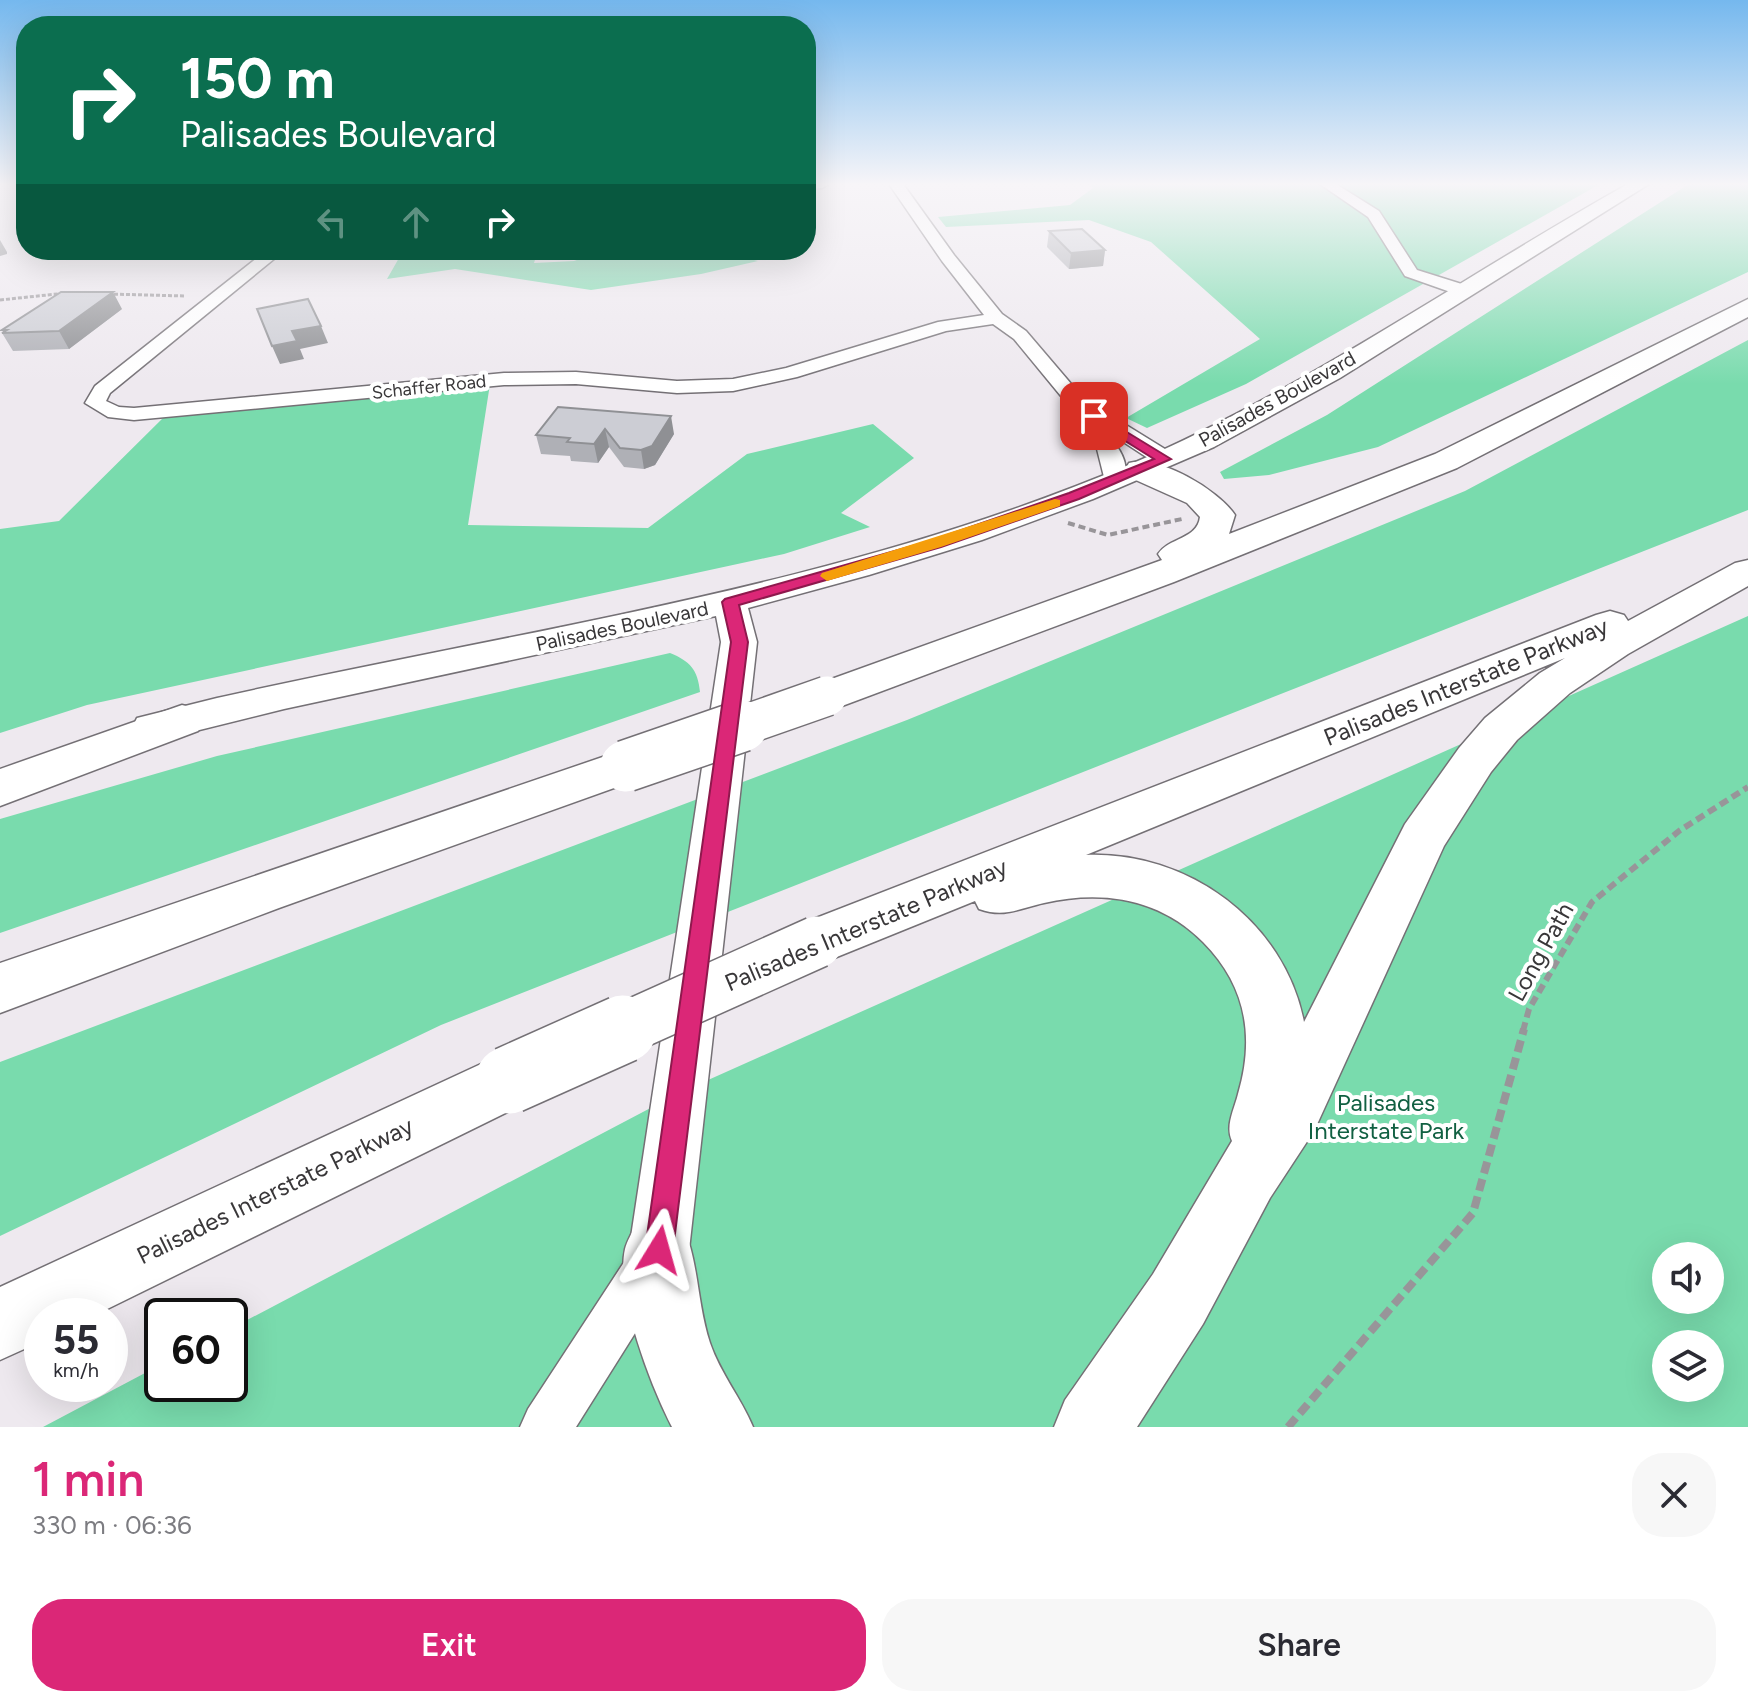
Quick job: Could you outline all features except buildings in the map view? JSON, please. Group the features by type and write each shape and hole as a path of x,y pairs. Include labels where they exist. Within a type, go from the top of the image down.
{"highway":[{"path":"0,988 390,847 1008,632 1446,461 1748,307"},
{"path":"1008,632 1197,545 1216,530 1218,521 1215,510 1192,492 1140,470"},
{"path":"1092,1427 1178,1299 1247,1175 1292,1109 1423,838 1475,760 1501,729 1555,683 1614,645 1748,568"},
{"name":"Palisades Interstate Parkway","path":"0,1324 509,1080 817,942 1748,568"},
{"path":"0,788 182,720"},
{"path":"0,965 390,847"},
{"path":"817,942 1019,888 1076,877 1127,878 1179,895 1213,917 1242,947 1256,968 1273,1009 1277,1035 1275,1074 1247,1175"},
{"path":"659,1250 662,1302 674,1348 698,1400 715,1427"}],"main road":[{"name":"Palisades Boulevard","path":"0,770 182,720 300,692 730,602 899,555 1044,507 1140,470 1308,386 1524,251"},
{"path":"659,1250 739,642 730,602"}],"street":[{"path":"943,251 996,318 1000,337 1017,346 1077,403 1140,470"},
{"path":"1397,251 1411,273 1462,290"},
{"name":"Schaffer Road","path":"265,260 102,390 95,403 115,413 134,414 504,379 576,378 677,387 733,385 790,373 944,326 996,318"},
{"path":"1017,346 1057,407 1108,447 1113,458 1140,470"},
{"path":"546,1427 659,1250"}],"path":[{"path":"0,300 76,293"},
{"path":"106,294 219,297"},
{"path":"1044,507 1072,525 1108,535 1215,510"},
{"name":"Long Path","path":"1288,1427 1473,1213 1529,1009 1592,902 1679,831 1748,787"}],"green space":[{"path":"1161,251 1482,251 1246,384 1147,428 1126,418 1260,339"},
{"path":"1585,251 1748,251 1748,272 1378,447 1269,475 1224,479 1220,472 1327,415"},
{"path":"398,260 535,260 534,263 577,260 758,261 701,274 591,290 455,269 387,279"},
{"path":"1748,340 1748,510 441,1025 0,1236 0,1062 907,720 1465,491"},
{"path":"490,384 468,525 648,528 747,454 873,424 914,458 841,513 870,527 784,554 87,705 0,733 0,529 59,521 164,417"},
{"name":"Palisades Interstate Park","path":"1748,616 1748,1427 43,1427 90,1402 128,1402 128,1382 144,1374 144,1402 248,1402 248,1320 679,1093"},
{"path":"670,653 692,667 700,692 0,933 0,819 217,756"}],"slow traffic":[{"path":"827,576 935,544 1055,503"}],"route":[{"path":"659,1250 685,1071 739,642 730,602 935,544 1074,496 1165,459 1094,416"}]}
